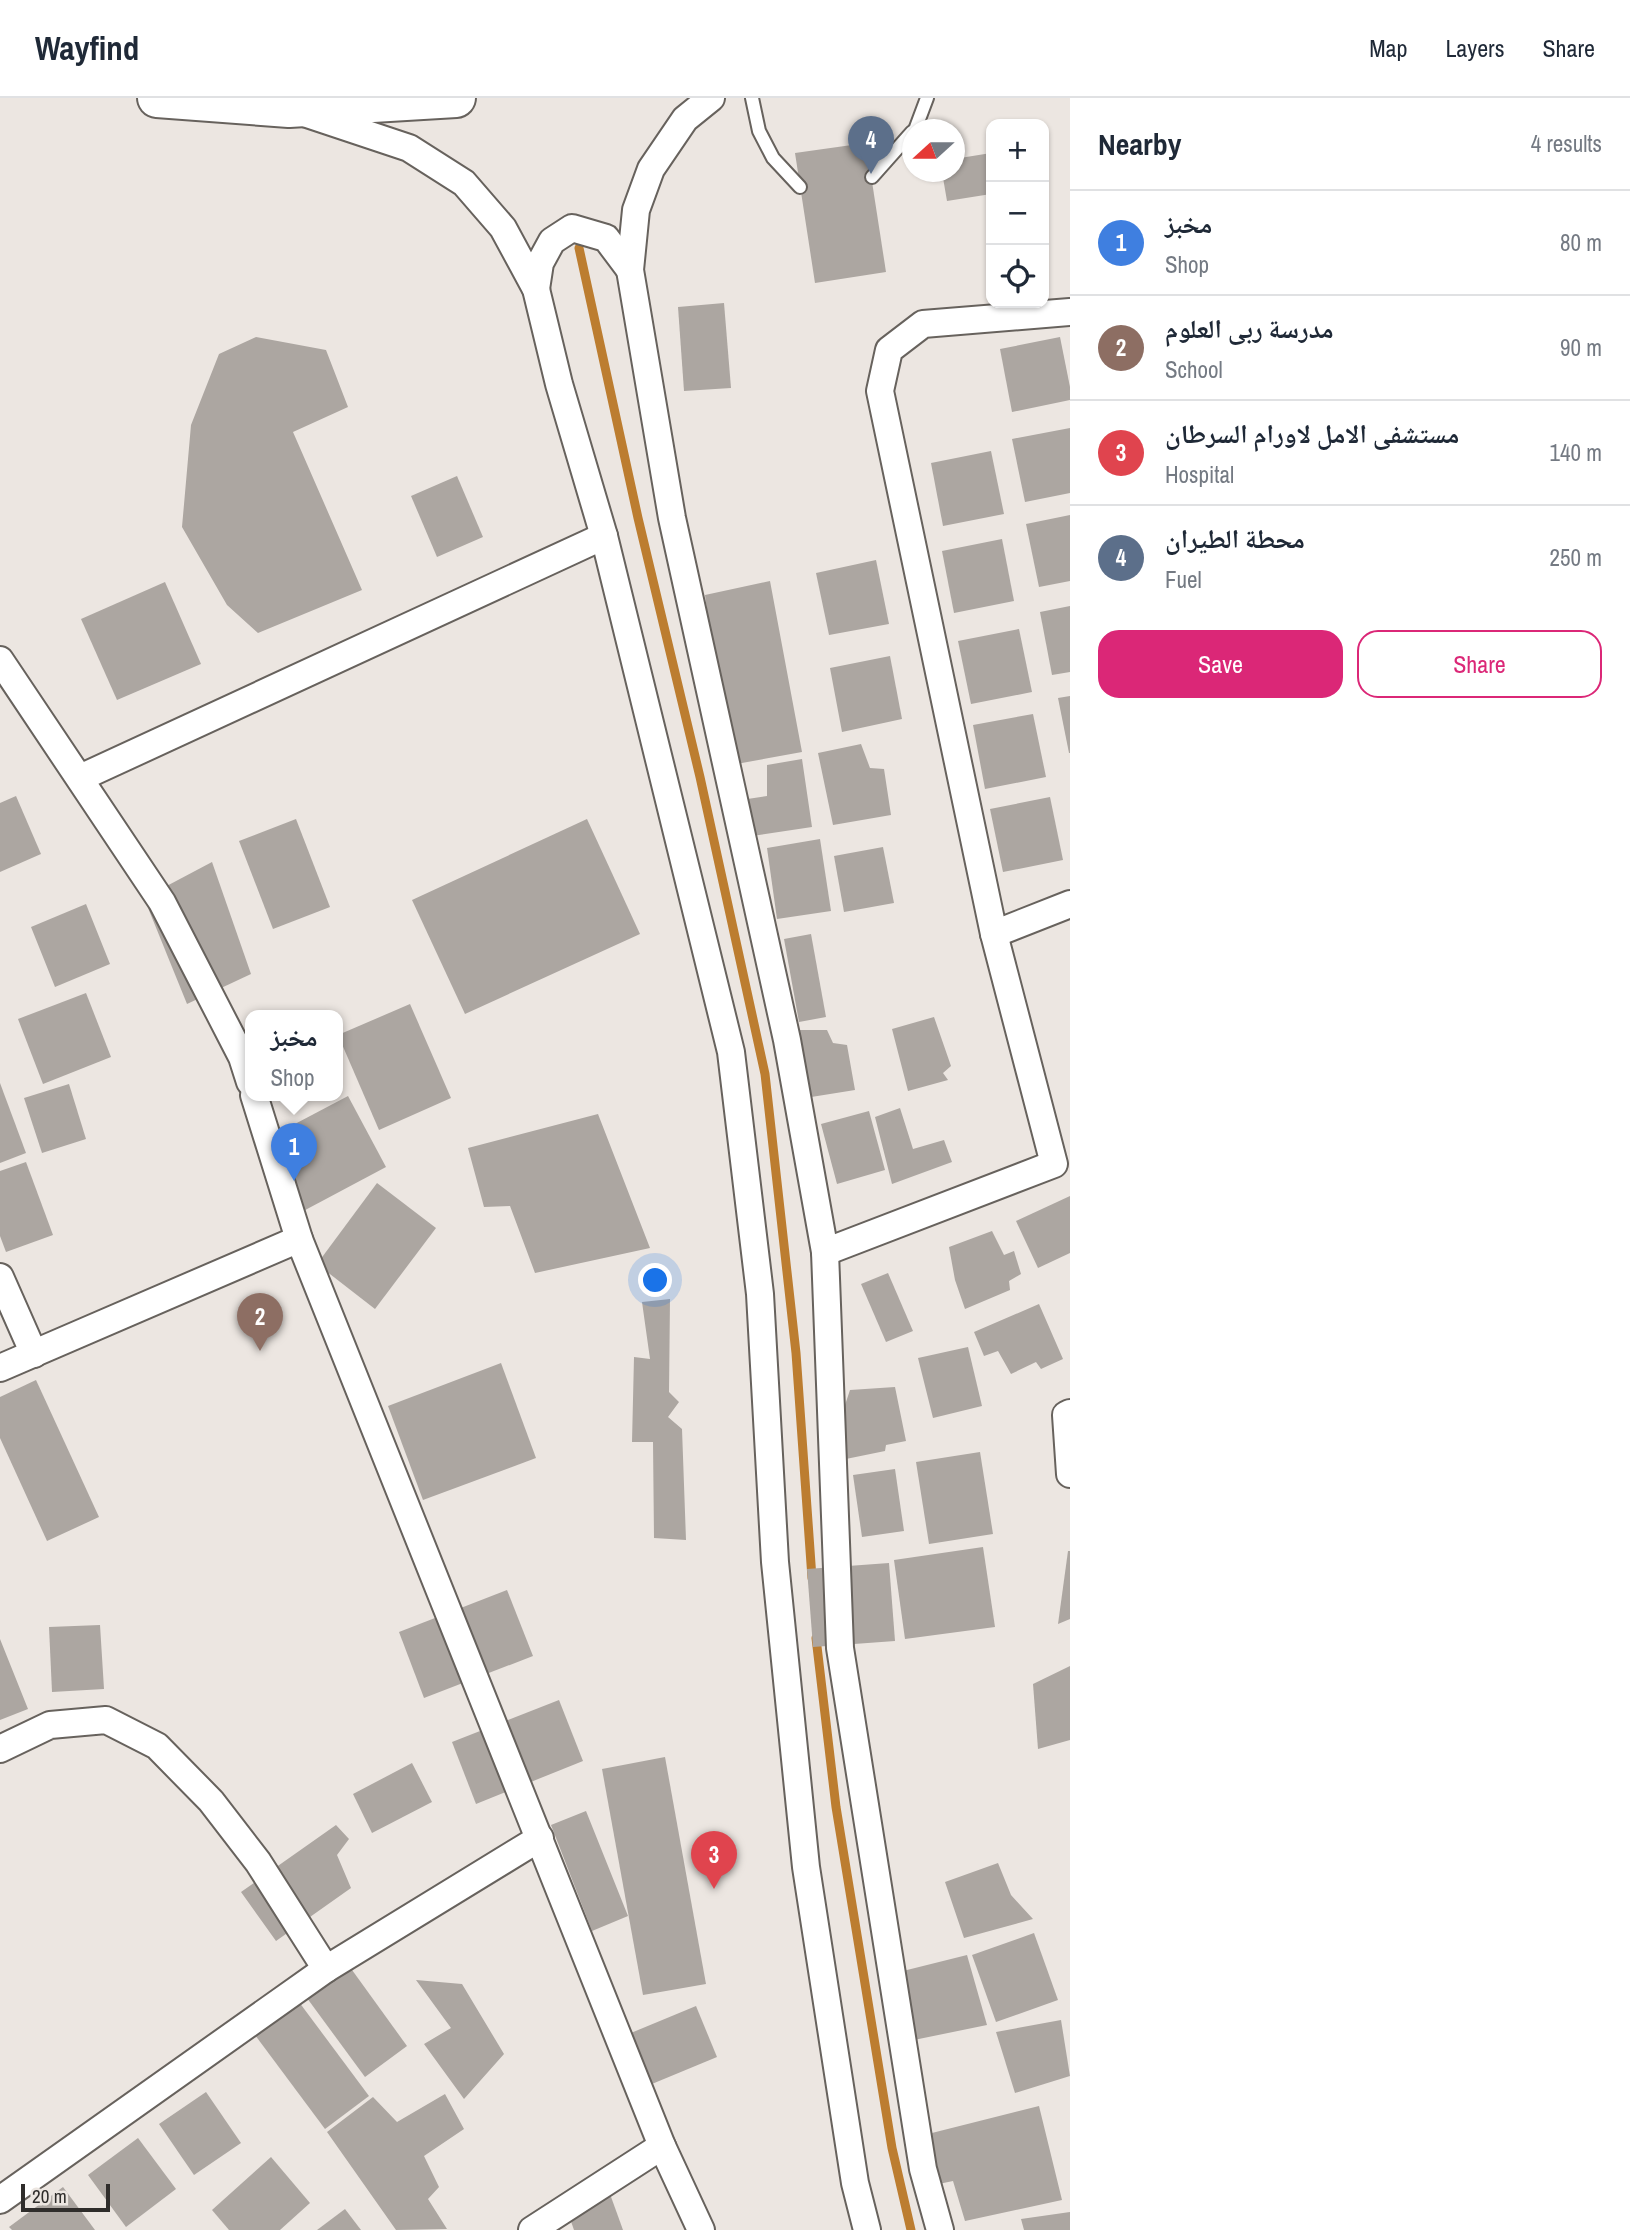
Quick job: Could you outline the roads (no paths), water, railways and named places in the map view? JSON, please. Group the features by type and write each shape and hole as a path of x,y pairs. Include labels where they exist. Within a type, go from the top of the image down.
{"main road":[{"path":"158,98 289,108 456,98"}],"street":[{"path":"711,98 685,119 651,169 636,210 630,270 672,518 787,1040 825,1252 840,1648 923,2169 940,2230"},
{"path":"289,108 409,148 464,183 503,228 536,289 559,384 604,536 731,1052 760,1294 775,1562 806,1867 855,2183 867,2230"},
{"path":"536,289 540,263 552,241 572,228 606,238 630,270"},
{"path":"825,1252 1062,1161 994,934 880,391 889,350 923,324 1070,312"},
{"path":"80,778 604,536"},
{"path":"0,660 162,902 245,1066"},
{"path":"994,934 1070,904"},
{"path":"256,1101 299,1240 662,2146 701,2230"},
{"path":"0,1368 299,1240"},
{"path":"0,1277 34,1354"},
{"path":"1070,1413 1066,1415 1070,1474"},
{"path":"0,1749 50,1725 106,1720 157,1746 211,1801 258,1862 326,1969"},
{"path":"0,2200 326,1969 540,1839"},
{"path":"532,2230 662,2146"}],"lane":[{"path":"751,98 760,131 773,158 800,187"},
{"path":"919,119 927,98"},
{"path":"872,177 902,144"}],"waterway":[{"path":"579,248 765,1074 796,1353 812,1578"},
{"path":"816,1638 836,1807 892,2148 911,2230"}],"place":[{"name":"محطة الطيران","path":"871,174"},
{"name":"مخبز","path":"294,1181"},
{"name":"مدرسة ربى العلوم","path":"260,1351"},
{"name":"مستشفى الامل لاورام السرطان","path":"714,1889"}]}
